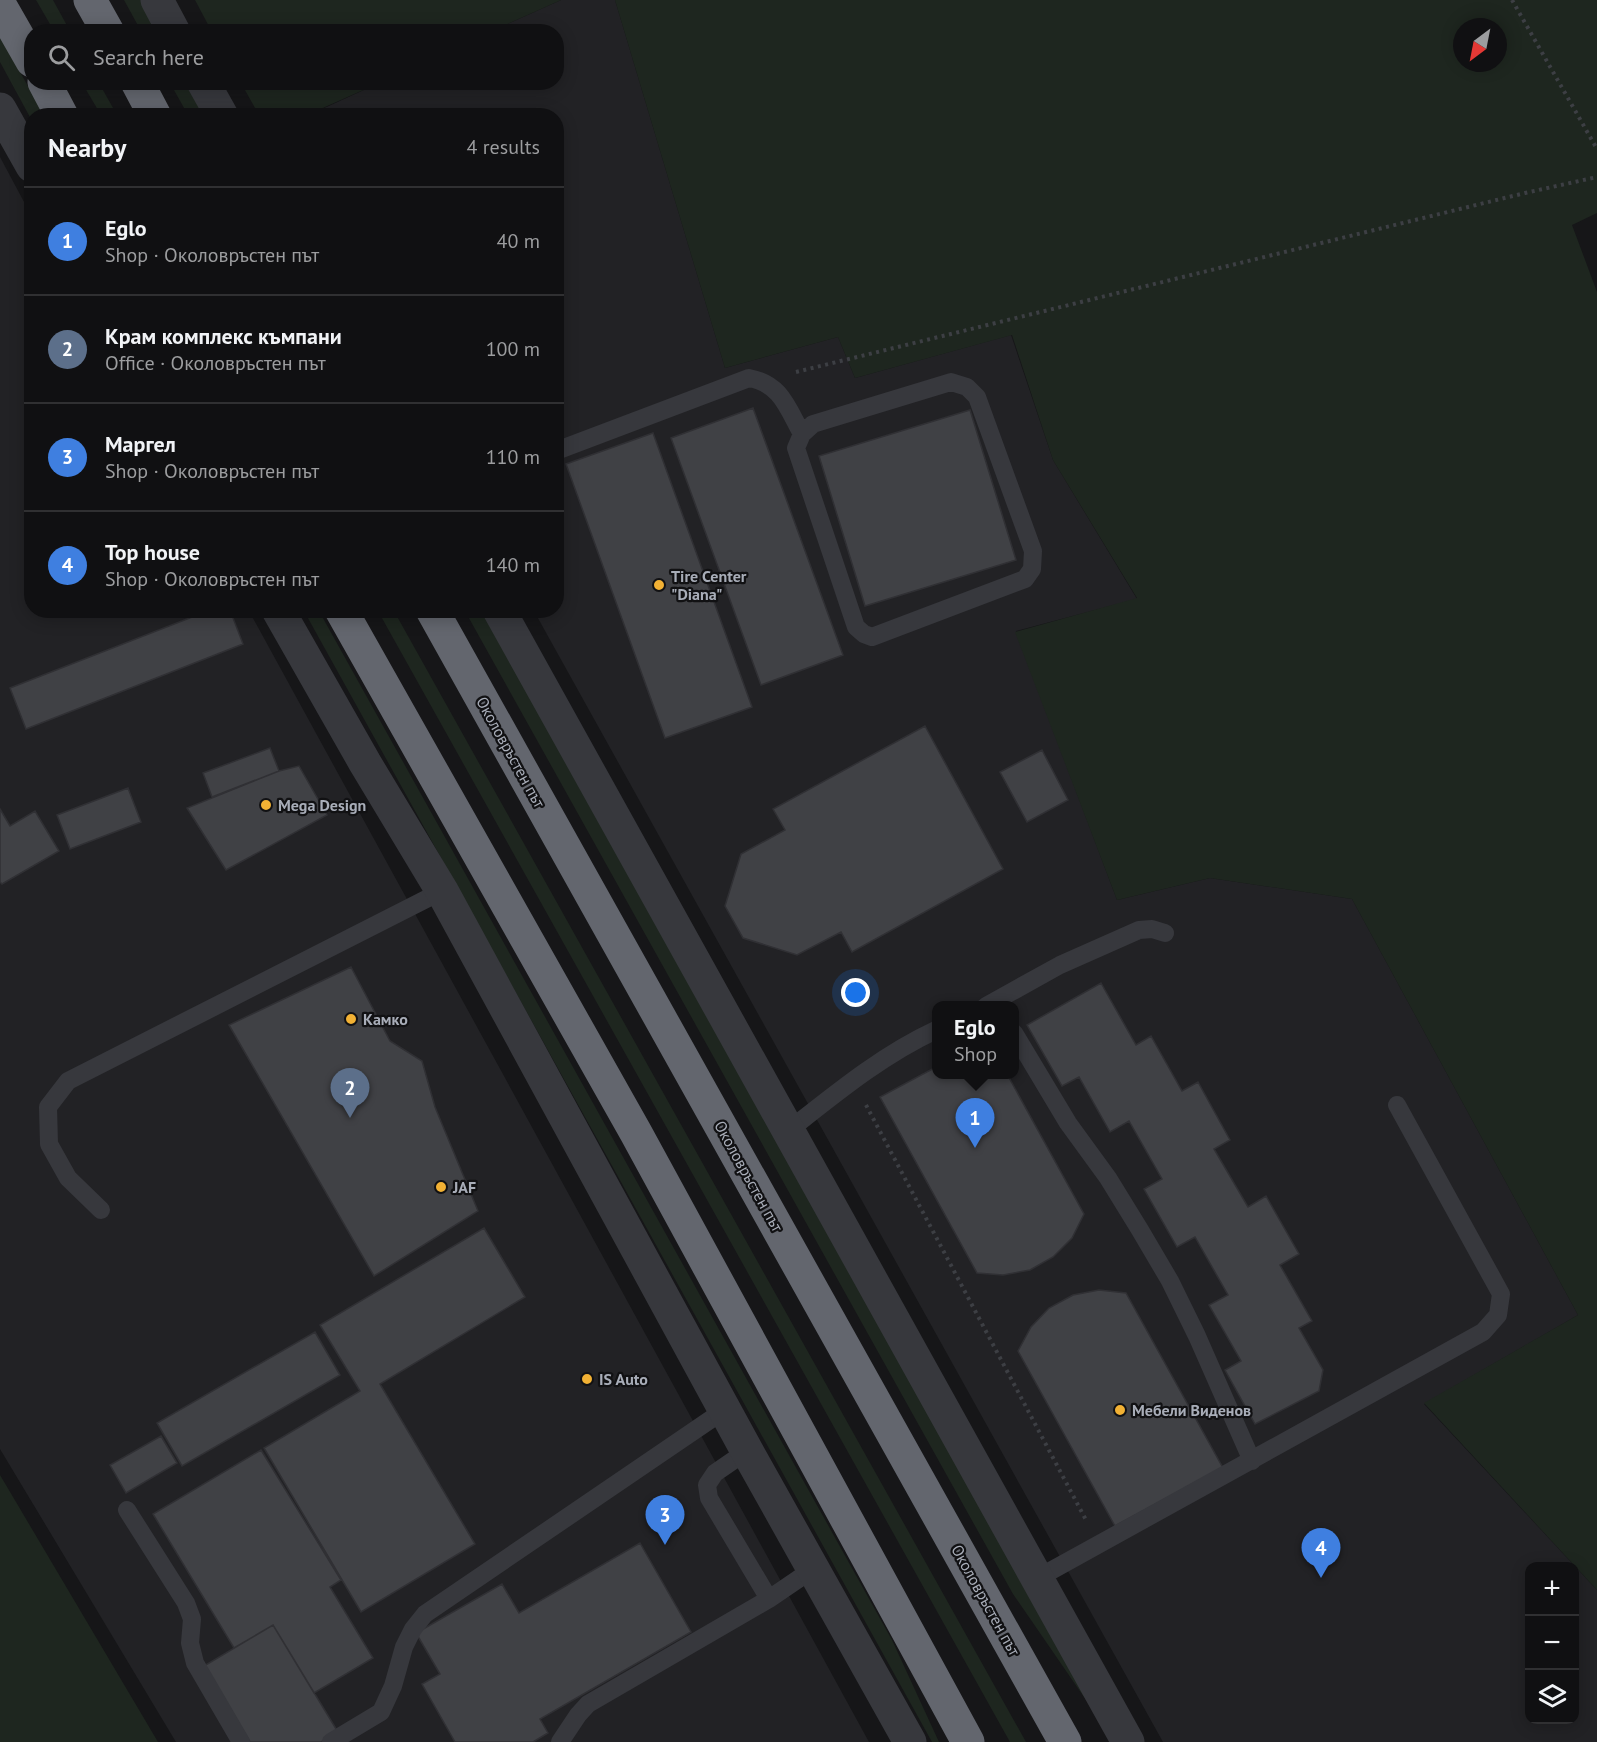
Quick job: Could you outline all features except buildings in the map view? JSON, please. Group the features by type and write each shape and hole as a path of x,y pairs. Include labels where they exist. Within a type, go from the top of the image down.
{"highway":[{"path":"90,0 104,24"},
{"path":"0,5 24,47"},
{"path":"48,90 58,108"},
{"path":"140,90 151,108"},
{"path":"346,618 636,1133 968,1742"},
{"name":"Околовръстен път","path":"436,618 1065,1742"}],"street":[{"path":"157,0 170,24"},
{"path":"207,90 218,108"},
{"path":"0,109 24,152"},
{"path":"283,618 365,764 442,891 747,1451 909,1742"},
{"path":"503,618 1128,1742"}],"lane":[{"path":"564,448 749,378 763,381 777,390 802,434"},
{"path":"951,382 967,387 977,398 1033,551 1032,568 1025,579 872,637 864,634 856,627 796,448 802,434 813,424 951,382"},
{"path":"101,1210 68,1178 49,1144 48,1107 68,1081 442,891"},
{"path":"998,1001 1060,964 1139,930 1152,929 1165,933"},
{"path":"788,1131 853,1080 908,1043 932,1031"},
{"path":"1019,1041 1068,1123 1119,1195 1170,1281 1252,1461"},
{"path":"1036,1579 1483,1332 1498,1315 1501,1293 1397,1105"},
{"path":"331,1742 381,1712 393,1686 404,1647 413,1629 425,1614 726,1409"},
{"path":"747,1451 715,1473 707,1485 709,1498 769,1599"},
{"path":"127,1510 186,1603 192,1619 190,1643 195,1663 241,1742"},
{"path":"560,1742 588,1704 769,1599 813,1569"}],"path":[{"path":"1512,0 1597,149"},
{"path":"763,381 1597,177"},
{"path":"853,1080 1099,1544"}],"shaded area":[{"path":"36,0 53,0 66,24 50,24"},
{"path":"124,0 144,0 157,24 137,24"},
{"path":"195,0 561,0 508,24 208,24"},
{"path":"561,0 615,0 725,368 838,337 855,378 1011,335 1053,460 1137,599 1016,631 1117,900 1210,878 1352,899 1578,1315 1424,1404 1571,1562 1525,1562 1525,1724 1579,1724 1579,1571 1597,1590 1597,1742 1163,1742 538,618 564,618 564,108 324,108 364,90 564,90 564,24 508,24"},
{"path":"615,0 1597,0 1597,213 1572,225 1597,292 1597,1590 1579,1571 1579,1562 1571,1562 1424,1403 1578,1315 1352,899 1210,878 1117,900 1015,632 1137,598 1053,460 1012,335 855,378 838,337 725,368"},
{"path":"0,36 24,79 24,90 30,90 40,108 25,108 0,62"},
{"path":"86,90 103,90 113,108 97,108"},
{"path":"174,90 193,90 204,108 184,108"},
{"path":"245,90 363,90 323,108 255,108"},
{"path":"0,157 24,202 24,618 253,618 869,1742 176,1742 0,1449"},
{"path":"308,618 323,618 892,1640 939,1742 932,1742"},
{"path":"382,618 398,618 1026,1742 1010,1742"},
{"path":"469,618 487,618 1106,1729 1013,1594"},
{"path":"0,1475 158,1742 0,1742"}],"place":[{"name":"Tire Center \"Diana\"","path":"659,585"},
{"name":"Mega Design","path":"266,805"},
{"name":"Камко","path":"351,1019"},
{"name":"Крам комплекс къмпани","path":"350,1118"},
{"name":"Eglo","path":"975,1148"},
{"name":"JAF","path":"441,1187"},
{"name":"IS Auto","path":"587,1379"},
{"name":"Мебели Виденов","path":"1120,1410"},
{"name":"Маргел","path":"665,1545"},
{"name":"Top house","path":"1321,1578"}]}
